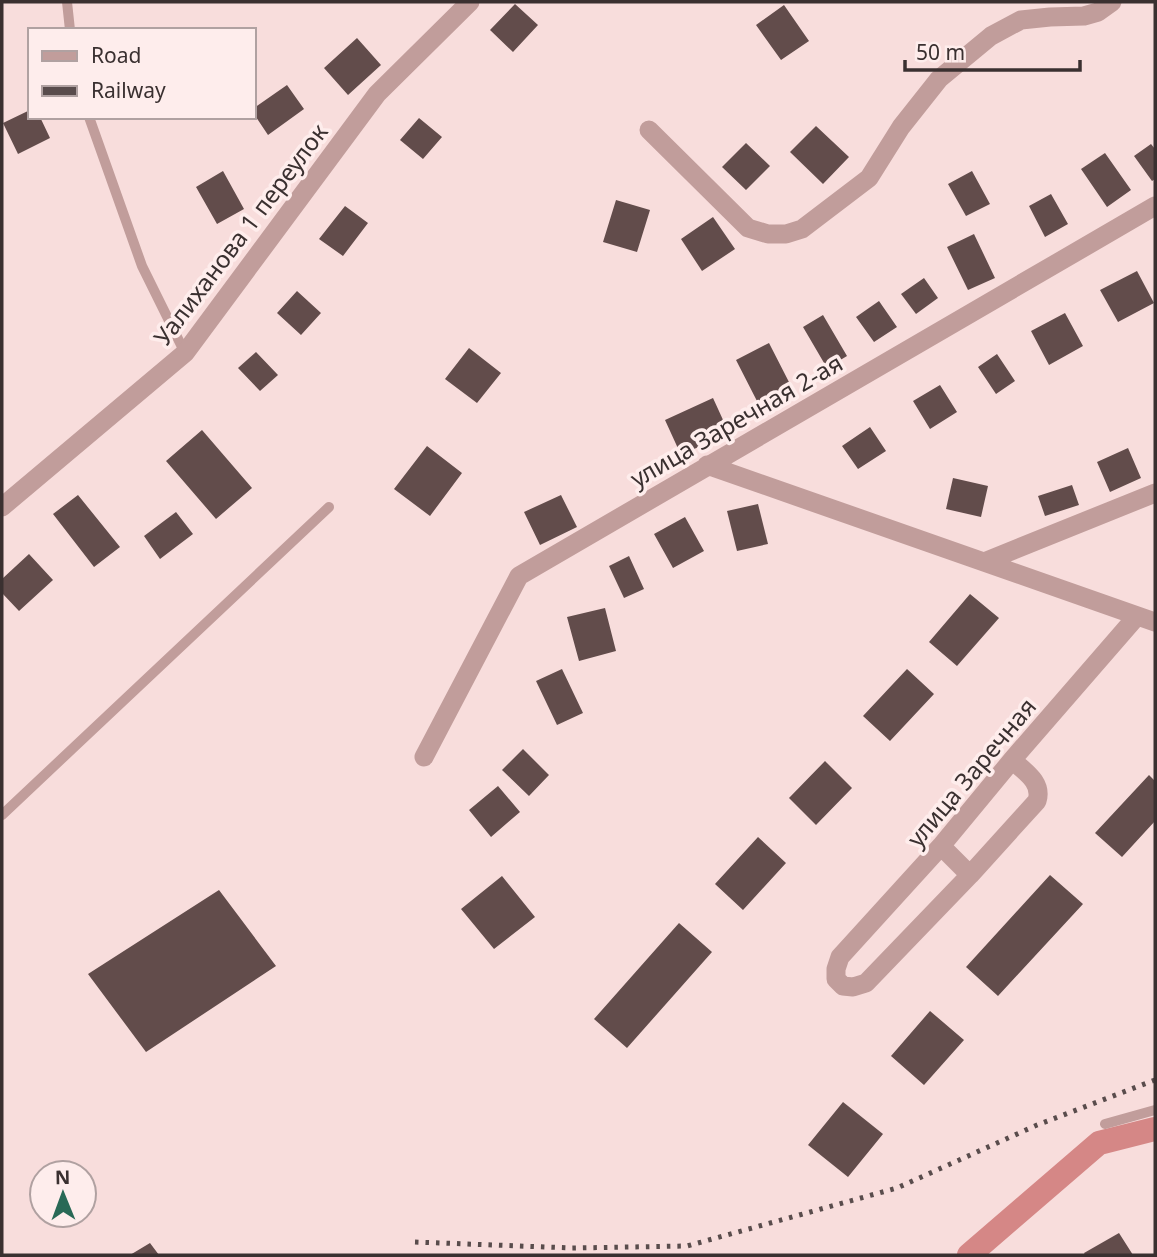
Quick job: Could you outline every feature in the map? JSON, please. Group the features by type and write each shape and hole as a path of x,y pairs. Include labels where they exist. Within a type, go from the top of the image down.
{"street":[{"name":"Уалиханова 1 переулок","path":"2,507 185,353 377,94 470,2"},
{"path":"649,130 748,228 768,234 786,234 802,229 869,178 901,127 939,79 990,36 1050,9 1084,16 1098,12 1112,2"},
{"name":"улица Заречная 2-ая","path":"424,757 519,576 1155,206"},
{"name":"улица Заречная","path":"707,465 1146,619 1012,760 942,846 840,957 836,979 843,986 853,987 866,983 970,875"},
{"path":"984,562 1155,492"},
{"path":"942,846 970,875 1037,801 1039,796 1035,781 1012,760"}],"lane":[{"path":"67,2 70,28"},
{"path":"90,119 142,266 185,353"},
{"path":"2,815 329,507"},
{"path":"1105,1124 1155,1110"}],"building":[{"path":"515,4 538,25 513,52 490,30"},
{"path":"784,5 809,41 781,60 756,25"},
{"path":"357,38 381,65 348,95 324,68"},
{"path":"287,85 304,109 268,135 256,117 256,107"},
{"path":"28,111 28,119 41,119 50,138 18,154 3,123"},
{"path":"419,118 442,137 423,159 400,140"},
{"path":"816,126 849,157 823,184 790,152"},
{"path":"746,143 770,166 746,190 722,167"},
{"path":"1151,144 1155,149 1155,179 1152,181 1134,156"},
{"path":"1105,153 1131,190 1107,207 1081,169"},
{"path":"223,171 244,209 217,224 196,187"},
{"path":"972,171 990,204 966,216 948,184"},
{"path":"1051,194 1068,224 1045,237 1029,206"},
{"path":"616,200 650,210 637,252 603,242"},
{"path":"345,206 368,223 343,256 319,239"},
{"path":"713,217 735,249 702,271 681,239"},
{"path":"974,234 995,278 968,290 947,247"},
{"path":"1137,271 1154,303 1118,322 1100,290"},
{"path":"924,278 938,298 916,314 901,294"},
{"path":"297,291 321,313 301,335 277,313"},
{"path":"879,301 897,327 874,342 856,317"},
{"path":"1065,313 1083,346 1049,365 1031,331"},
{"path":"823,315 847,356 827,368 803,327"},
{"path":"769,343 791,386 758,403 736,360"},
{"path":"469,348 501,373 477,403 445,379"},
{"path":"256,352 278,375 260,391 238,368"},
{"path":"997,354 1015,381 996,394 978,367"},
{"path":"940,385 957,412 930,429 913,401"},
{"path":"713,398 729,433 681,455 665,420"},
{"path":"870,427 886,451 858,469 842,446"},
{"path":"202,430 252,488 216,519 166,461"},
{"path":"427,446 462,473 430,516 394,489"},
{"path":"1128,448 1141,478 1110,492 1097,462"},
{"path":"953,478 988,486 981,517 946,509"},
{"path":"1072,485 1079,505 1045,516 1038,496"},
{"path":"78,495 120,547 94,567 53,514"},
{"path":"561,495 577,527 540,545 524,512"},
{"path":"758,504 768,544 737,551 727,511"},
{"path":"176,512 193,534 160,559 144,536"},
{"path":"685,517 704,551 673,568 654,534"},
{"path":"29,554 53,580 19,611 2,593 2,579"},
{"path":"629,556 644,589 624,598 609,566"},
{"path":"970,594 999,618 957,666 929,642"},
{"path":"605,608 616,651 579,661 567,617"},
{"path":"562,669 583,713 557,725 536,681"},
{"path":"907,669 934,694 890,741 863,716"},
{"path":"523,749 549,775 529,796 502,770"},
{"path":"825,761 852,788 816,825 789,798"},
{"path":"1149,775 1155,781 1155,821 1122,857 1095,833"},
{"path":"498,786 520,812 491,837 469,810"},
{"path":"758,837 786,863 743,910 715,884"},
{"path":"1050,875 1083,904 998,996 966,967"},
{"path":"502,876 535,917 494,949 461,909"},
{"path":"219,890 276,966 146,1052 88,974"},
{"path":"679,923 712,952 627,1048 594,1019"},
{"path":"930,1011 964,1040 924,1085 891,1056"},
{"path":"843,1102 883,1134 848,1177 808,1145"},
{"path":"1119,1233 1133,1255 1085,1255 1084,1253"},
{"path":"150,1243 159,1255 130,1255"}],"waterway":[{"path":"969,1255 1099,1143 1155,1129"}],"railway":[{"path":"415,1242 572,1248 687,1246 897,1188 1037,1125 1155,1080"}]}
